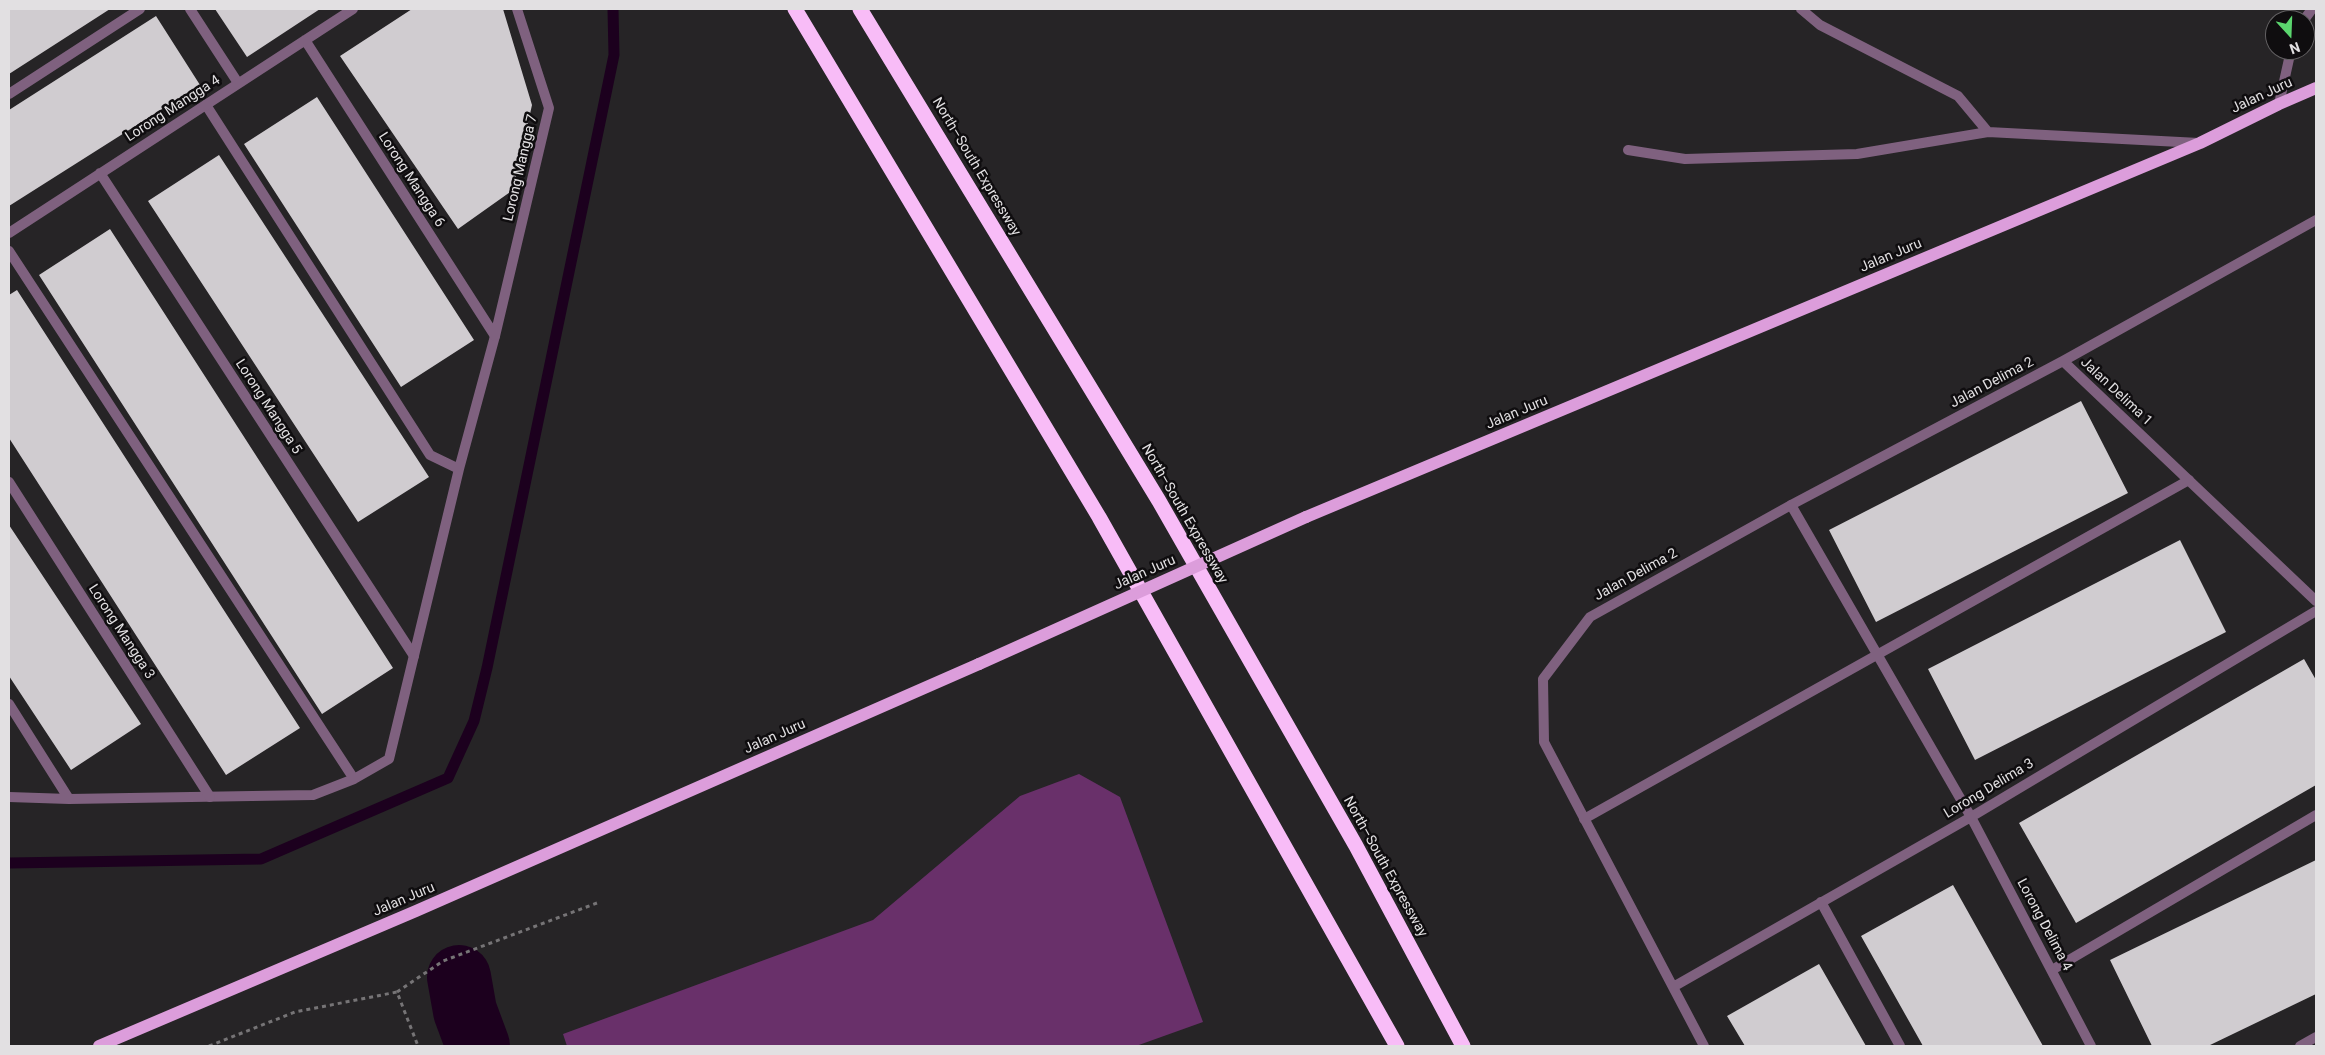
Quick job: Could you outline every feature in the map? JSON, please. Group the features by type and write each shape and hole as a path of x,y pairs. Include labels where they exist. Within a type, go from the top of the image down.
{"highway":[{"path":"795,9 1099,517 1397,1046"},
{"name":"North–South Expressway","path":"860,9 1159,501 1356,846 1463,1046"}],"main road":[{"name":"Jalan Juru","path":"99,1046 416,911 979,664 1306,517 2200,143 2316,88"}],"street":[{"path":"9,94 140,9"},
{"path":"190,9 238,83"},
{"name":"Lorong Mangga 4","path":"9,233 353,9"},
{"name":"Lorong Mangga 7","path":"9,797 70,799 313,795 354,779 390,759 460,469 495,336 549,108 517,9"},
{"path":"1800,9 1820,25 1958,96 1988,132"},
{"name":"Lorong Mangga 6","path":"305,40 495,336"},
{"path":"2279,104 2289,60"},
{"path":"206,105 430,455 460,469"},
{"path":"1628,150 1685,159 1857,154 1988,132 2200,143"},
{"name":"Lorong Mangga 5","path":"100,173 414,656"},
{"name":"Jalan Delima 1","path":"2316,220 2063,361 2316,601"},
{"path":"9,251 354,779"},
{"name":"Jalan Delima 2","path":"1704,1046 1544,742 1543,679 1590,617 1791,504 2063,361"},
{"path":"1584,819 2189,480"},
{"name":"Lorong Mangga 3","path":"9,482 210,797"},
{"name":"Lorong Delima 4","path":"1791,504 1971,817 2091,1046"},
{"name":"Lorong Delima 3","path":"1673,986 1971,817 2316,611"},
{"path":"9,704 70,799"},
{"path":"2052,970 2316,815"},
{"path":"1821,902 1900,1046"},
{"path":"2300,1046 2316,1037"}],"path":[{"path":"209,1046 296,1012 397,992 443,961 597,903"},
{"path":"397,992 418,1046"}],"shaded area":[{"path":"1079,774 1120,797 1203,1022 1136,1046 567,1046 563,1034 873,920 1020,796"}],"building":[{"path":"9,9 110,9 9,74"},
{"path":"215,9 320,9 247,57"},
{"path":"412,9 503,9 532,105 513,190 458,229 340,56"},
{"path":"156,16 200,85 9,206 9,110"},
{"path":"317,97 474,340 401,387 244,144"},
{"path":"219,155 429,477 358,522 148,201"},
{"path":"110,229 393,668 322,714 39,275"},
{"path":"17,290 300,728 226,775 9,438 9,295"},
{"path":"2081,401 2128,493 1876,622 1829,530"},
{"path":"9,525 141,724 71,770 9,676"},
{"path":"2180,540 2226,632 1975,760 1928,669"},
{"path":"2304,659 2316,680 2316,785 2076,923 2019,823"},
{"path":"2316,860 2316,994 2208,1046 2152,1046 2110,960"},
{"path":"1953,885 2043,1046 1923,1046 1861,936"},
{"path":"1819,964 1866,1046 1745,1046 1727,1016"}],"waterway":[{"path":"9,863 261,859 448,778 474,721 487,668 614,55 613,9"},
{"path":"459,977 465,1011 478,1046"}]}
